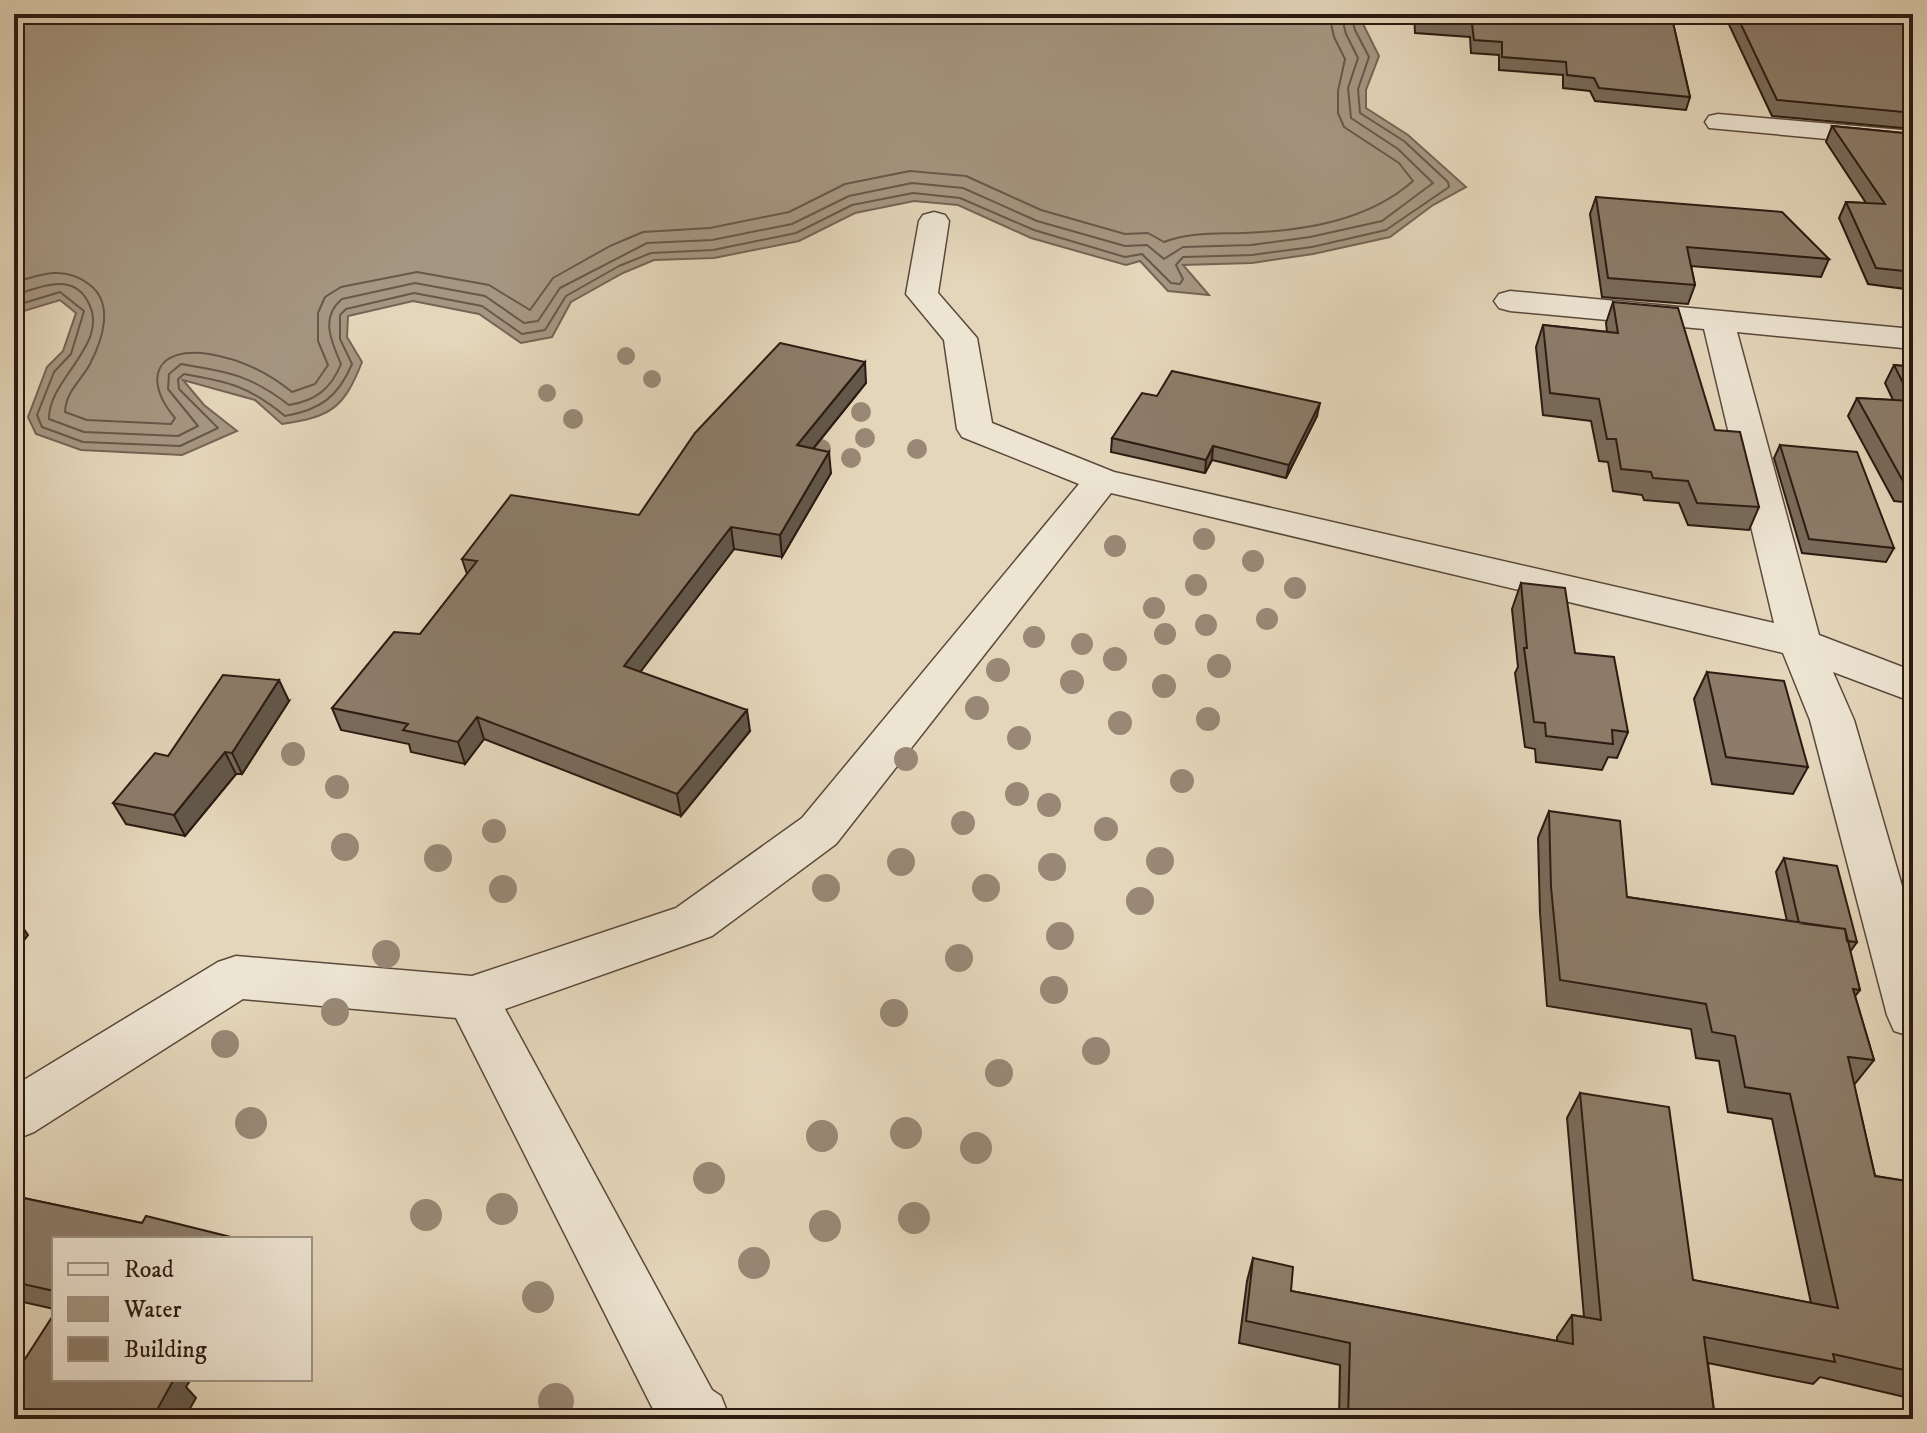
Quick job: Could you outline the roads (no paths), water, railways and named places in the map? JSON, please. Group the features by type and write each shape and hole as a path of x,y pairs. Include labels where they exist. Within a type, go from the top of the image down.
{"street":[{"path":"1718,122 1913,139"},
{"path":"934,221 922,294 960,338 975,429 1102,480 1800,643 1913,687"},
{"path":"1510,301 1913,339"},
{"path":"1718,321 1800,643 1832,720 1913,1015"},
{"path":"14,1115 236,977 472,998 694,922 819,831 1102,480"},
{"path":"472,998 689,1413 698,1419"}],"water":[{"path":"14,14 1358,14 1379,56 1366,90 1366,108 1408,135 1466,187 1433,205 1390,237 1313,254 1252,263 1183,265 1209,295 1168,291 1140,261 1126,265 1031,238 958,205 914,201 855,213 799,241 714,258 654,260 571,302 552,337 521,343 479,314 413,301 348,316 347,337 362,362 349,390 334,408 313,418 282,424 255,400 183,380 204,405 237,431 182,455 81,450 36,434 28,417 47,367 63,351 76,313 60,300 14,314"}]}
